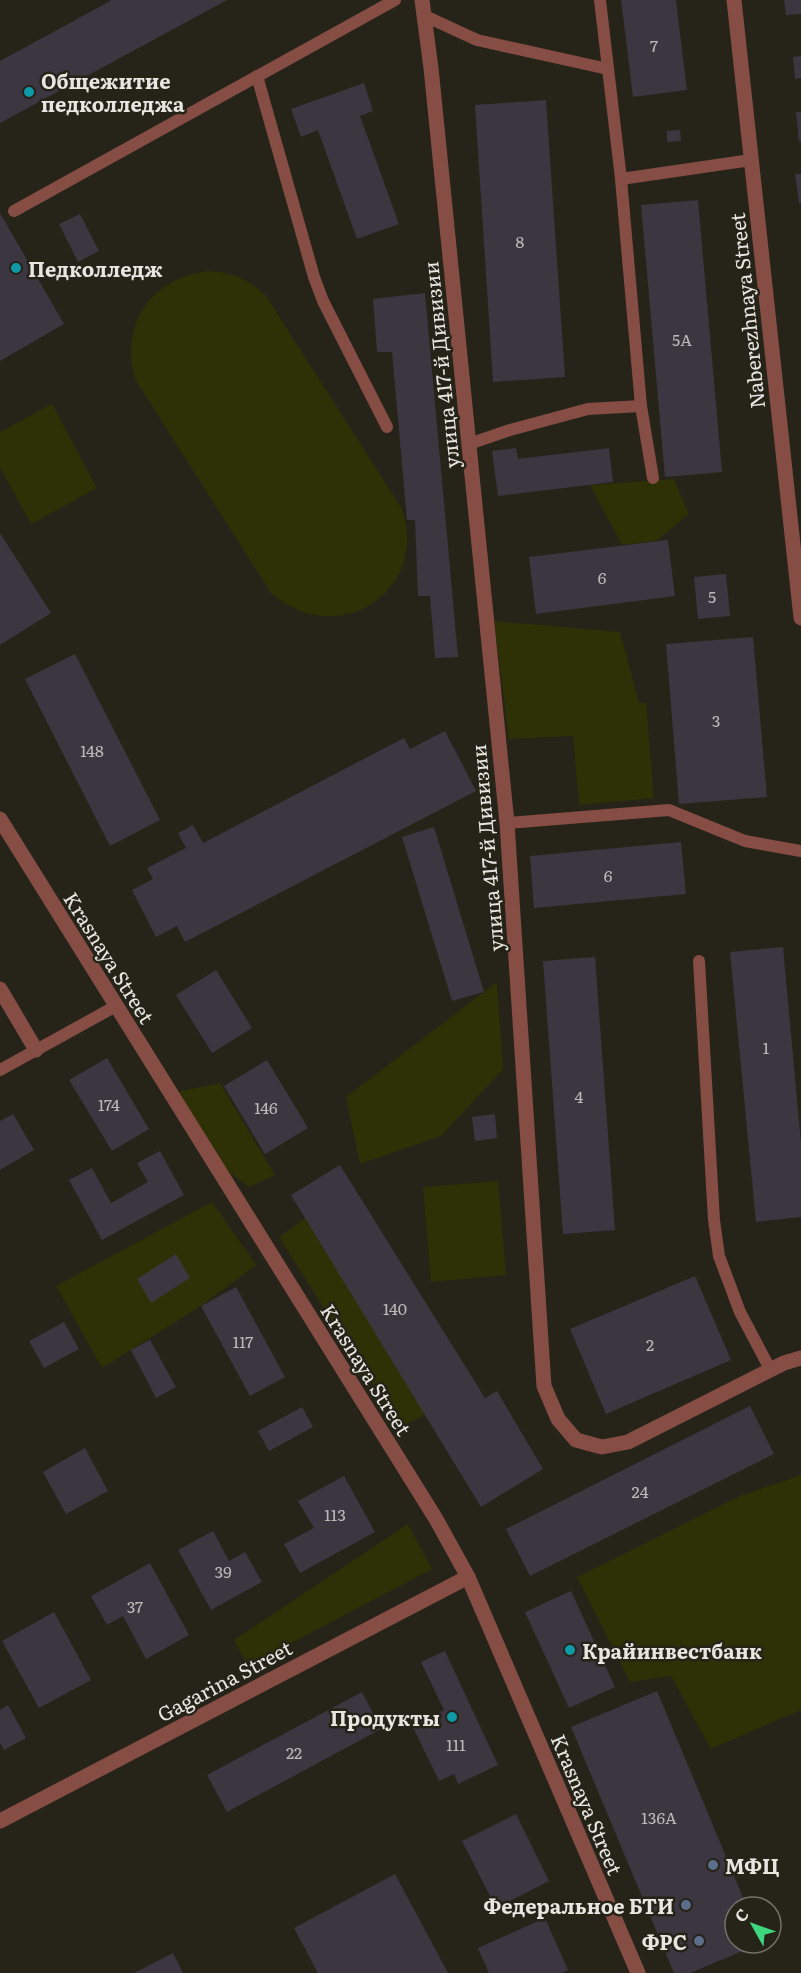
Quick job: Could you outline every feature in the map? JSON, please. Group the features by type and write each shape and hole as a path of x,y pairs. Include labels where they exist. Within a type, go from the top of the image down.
{"street":[{"name":"улица 417-й Дивизии","path":"422,0 507,823 544,1386 558,1419 576,1440 602,1448 628,1442 784,1362 801,1358"},
{"name":"Naberezhnaya Street","path":"734,0 801,618"},
{"name":"Krasnaya Street","path":"0,819 436,1519 468,1577 638,1973"},
{"path":"0,989 36,1050"},
{"name":"Gagarina Street","path":"0,1821 468,1577"}],"lane":[{"path":"14,211 395,0"},
{"path":"600,0 621,179 641,406 653,478"},
{"path":"425,16 477,40 608,69"},
{"path":"257,76 314,277 323,301 387,427"},
{"path":"621,179 751,160"},
{"path":"469,444 510,430 588,409 641,406"},
{"path":"507,823 669,810 745,841 801,851"},
{"path":"699,962 714,1220 719,1256 740,1312 770,1370"},
{"path":"0,1070 116,1006"}],"shaded area":[{"path":"208,271 239,277 266,296 402,509 407,539 402,565 390,587 371,604 348,614 323,616 296,609 271,593 135,379 131,359 132,340 136,323 144,307 170,283 188,275"},
{"path":"52,404 97,488 31,524 0,467 0,432"},
{"path":"674,479 689,514 656,541 622,545 590,485"},
{"path":"494,621 620,632 639,703 646,703 654,798 579,805 573,736 509,739"},
{"path":"497,982 503,1069 441,1136 360,1164 346,1097"},
{"path":"220,1083 275,1175 249,1187 226,1170 177,1092"},
{"path":"498,1181 506,1275 431,1282 423,1187"},
{"path":"212,1202 256,1265 201,1306 102,1368 56,1286"},
{"path":"305,1218 426,1414 400,1428 279,1237"},
{"path":"801,1475 801,1710 711,1749 671,1676 630,1682 577,1577 740,1496"},
{"path":"408,1524 432,1569 248,1666 234,1640"}],"building":[{"name":"Общежитие педколледжа","path":"112,0 227,0 0,123 0,61"},
{"path":"621,0 676,0 687,90 633,97"},
{"path":"784,0 801,0 801,14 786,15"},
{"path":"801,56 801,78 795,79 793,57"},
{"path":"364,83 373,111 360,116 399,224 357,239 318,130 301,137 291,109"},
{"path":"546,100 565,377 493,382 475,105"},
{"path":"796,112 801,112 801,141 799,142"},
{"path":"680,130 681,141 667,142 667,131"},
{"path":"795,174 801,174 801,203 799,203"},
{"path":"698,200 722,472 665,477 641,205"},
{"name":"Педколледж","path":"0,213 64,324 0,361"},
{"path":"80,214 99,251 78,262 59,224"},
{"path":"425,293 458,657 435,658 430,596 418,596 415,520 407,520 392,352 377,352 373,299"},
{"path":"516,448 518,459 609,448 613,482 498,496 492,451"},
{"path":"0,533 51,613 0,645"},
{"path":"668,540 675,596 536,614 529,557"},
{"path":"726,574 730,616 698,619 694,577"},
{"path":"753,637 767,797 679,804 666,644"},
{"path":"75,654 160,820 110,846 25,679"},
{"path":"445,731 476,791 185,942 177,926 156,937 132,890 153,879 147,868 186,848 178,833 193,825 203,843 404,738 410,749"},
{"path":"434,827 484,992 452,1001 402,837"},
{"path":"681,842 686,894 534,908 530,856"},
{"path":"783,947 801,1143 801,1217 756,1222 730,952"},
{"path":"595,957 615,1230 563,1234 543,961"},
{"path":"216,970 252,1028 212,1053 176,995"},
{"path":"107,1058 149,1129 112,1151 69,1080"},
{"path":"267,1060 308,1128 265,1154 224,1086"},
{"path":"13,1114 34,1150 0,1170 0,1121"},
{"path":"495,1114 497,1138 475,1141 472,1117"},
{"path":"160,1151 184,1195 102,1240 69,1180 92,1168 111,1203 148,1182 137,1163"},
{"path":"340,1165 485,1398 497,1391 543,1469 481,1507 291,1195"},
{"path":"176,1254 190,1278 151,1303 137,1279"},
{"path":"695,1276 731,1360 606,1414 570,1329"},
{"path":"236,1287 285,1377 250,1396 201,1306"},
{"path":"64,1322 79,1349 44,1368 29,1341"},
{"path":"150,1340 176,1387 156,1398 131,1350"},
{"path":"750,1406 774,1454 530,1576 506,1529"},
{"path":"302,1407 313,1427 269,1451 258,1431"},
{"path":"85,1448 108,1491 66,1514 43,1472"},
{"path":"344,1476 375,1532 300,1573 284,1544 314,1528 298,1501"},
{"path":"213,1531 229,1561 245,1552 262,1582 211,1610 178,1550"},
{"path":"150,1563 189,1635 146,1659 123,1616 107,1625 91,1596"},
{"name":"Крайинвестбанк","path":"571,1591 615,1687 569,1708 525,1612"},
{"path":"54,1612 91,1680 39,1708 2,1641"},
{"name":"Продукты","path":"445,1651 498,1765 458,1784 454,1774 439,1781 412,1725 444,1710 421,1662"},
{"path":"657,1691 742,1895 723,1895 723,1955 733,1955 690,1973 674,1973 571,1727"},
{"path":"362,1692 381,1729 227,1812 207,1775"},
{"path":"8,1705 26,1738 4,1750 0,1743 0,1710"},
{"path":"516,1814 549,1881 496,1908 462,1841"},
{"path":"395,1874 448,1973 318,1973 294,1928"},
{"path":"545,1918 568,1970 561,1973 489,1973 478,1948"},
{"path":"173,1953 183,1973 134,1973"}],"place":[{"name":"Общежитие педколледжа","path":"29,92"},
{"name":"Педколледж","path":"16,268"},
{"name":"Крайинвестбанк","path":"570,1650"},
{"name":"Продукты","path":"452,1717"},
{"name":"МФЦ","path":"713,1865"},
{"name":"Федеральное БТИ","path":"686,1905"},
{"name":"ФРС","path":"699,1941"}]}
